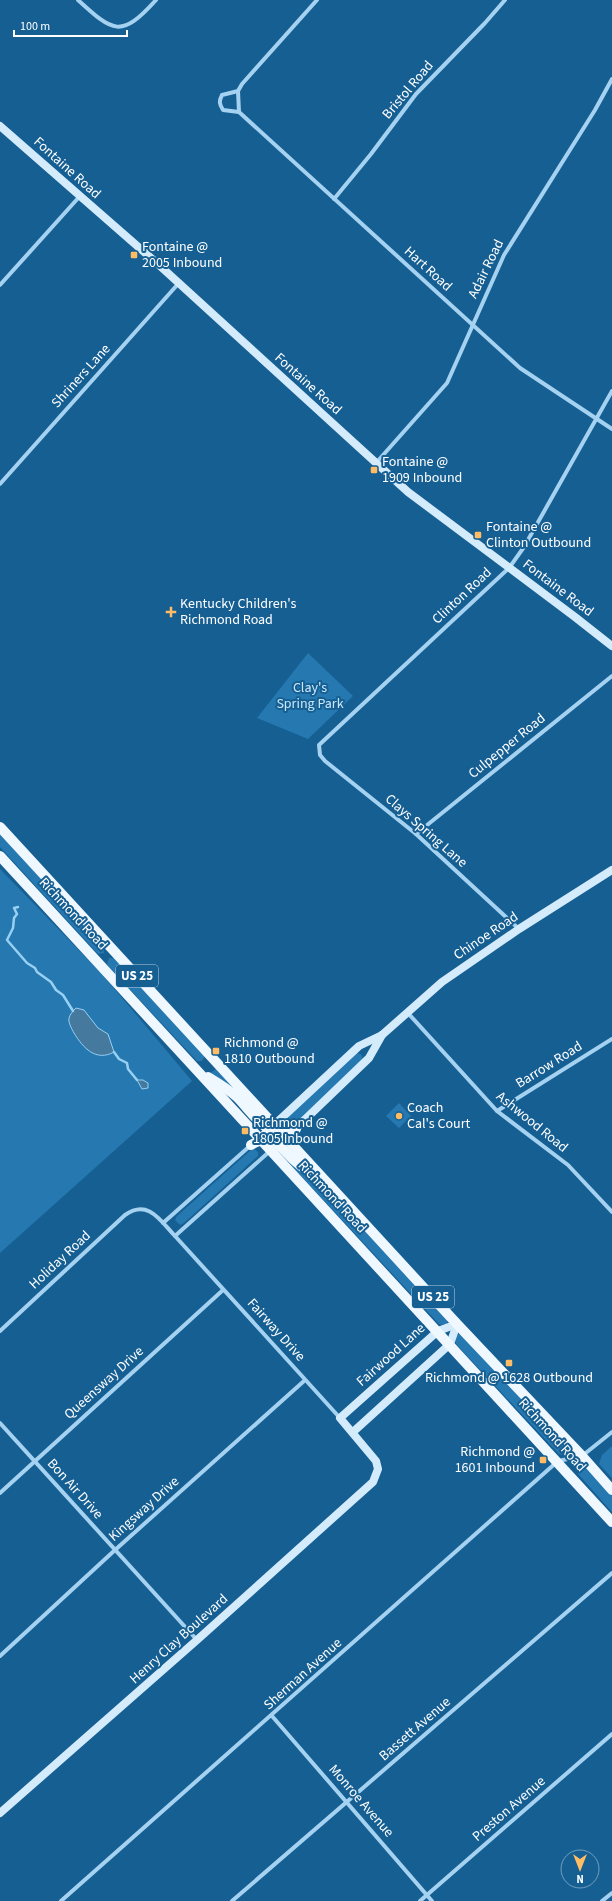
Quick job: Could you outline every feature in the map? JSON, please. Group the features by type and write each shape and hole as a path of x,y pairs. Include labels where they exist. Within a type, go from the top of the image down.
{"main road":[{"name":"Richmond Road","path":"0,827 272,1127"},
{"name":"Richmond Road","path":"0,856 198,1071 257,1142"},
{"path":"198,1071 228,1089 272,1127 285,1135 296,1129"},
{"name":"Richmond Road","path":"285,1135 457,1324 582,1456 612,1490"},
{"path":"257,1142 273,1142 274,1148 334,1188"},
{"name":"Richmond Road","path":"274,1148 612,1522"}],"street":[{"path":"78,0 101,21 116,26 132,23 156,0"},
{"path":"239,112 238,91 242,84 317,0"},
{"name":"Bristol Road","path":"334,199 371,154 416,94 485,23 505,0"},
{"name":"Adair Road","path":"375,463 447,383 504,255 595,110 612,79"},
{"name":"Hart Road","path":"238,91 222,95 219,100 219,105 222,110 239,112 528,375 612,429"},
{"name":"Fontaine Road","path":"0,126 178,284 375,463 425,506 612,646"},
{"path":"0,285 80,196"},
{"name":"Shriners Lane","path":"0,484 178,284"},
{"name":"Clinton Road","path":"318,750 319,745 509,568 524,547 612,390"},
{"name":"Culpepper Road","path":"416,834 612,676"},
{"name":"Clays Spring Lane","path":"318,750 320,755 328,763 416,834 519,929"},
{"name":"Chinoe Road","path":"257,1142 359,1046 382,1035 442,982 519,929 612,870"},
{"name":"Ashwood Road","path":"407,1012 497,1111 568,1165 612,1212"},
{"name":"Chinoe Road","path":"296,1129 369,1058 382,1035"},
{"name":"Barrow Road","path":"497,1111 612,1039"},
{"path":"175,1236 274,1148 285,1135"},
{"path":"163,1223 257,1142"},
{"name":"Fairway Drive","path":"138,1209 153,1213 163,1223 304,1381 353,1432 372,1455 377,1464 377,1473 373,1482"},
{"name":"Holiday Road","path":"0,1331 125,1215 138,1209"},
{"name":"Queensway Drive","path":"0,1493 223,1290"},
{"path":"353,1432 450,1344 457,1324"},
{"name":"Fairwood Lane","path":"340,1418 438,1331 457,1324"},
{"name":"Kingsway Drive","path":"0,1656 115,1550 304,1381"},
{"name":"Bon Air Drive","path":"0,1423 197,1640"},
{"path":"558,1461 582,1456 612,1432"},
{"name":"Sherman Avenue","path":"61,1901 272,1716 558,1461"},
{"name":"Henry Clay Boulevard","path":"0,1813 197,1640 373,1482"},
{"name":"Bassett Avenue","path":"232,1901 612,1573"},
{"name":"Monroe Avenue","path":"272,1716 432,1901"},
{"name":"Preston Avenue","path":"420,1901 612,1734"},
{"path":"602,1901 612,1893"}],"green space":[{"name":"Clay's Spring Park","path":"308,653 353,696 308,739 257,718"},
{"path":"0,834 104,947 104,953 98,954 0,847"},
{"path":"0,869 102,974 192,1081 0,1253"},
{"path":"109,958 114,958 205,1056 202,1061 197,1061 109,967 107,964"},
{"path":"356,1053 361,1054 363,1059 296,1123 293,1123 288,1117"},
{"path":"216,1069 268,1124 210,1073"},
{"name":"Coach Cal's Court","path":"399,1103 411,1116 399,1128 386,1116"},
{"path":"253,1148 258,1152 258,1156 184,1223 180,1225 175,1220 177,1216"},
{"path":"278,1151 335,1196 448,1319 447,1324 439,1324"},
{"path":"459,1334 465,1336 567,1447 566,1453 562,1455 559,1454 456,1344 454,1340 456,1335"},
{"path":"612,1446 612,1478 599,1464 602,1455"},
{"path":"582,1466 586,1467 612,1496 612,1512 578,1474 578,1468"}],"shaded area":[{"path":"76,1008 84,1010 98,1028 108,1034 114,1052 107,1055 96,1054 91,1052 82,1044 74,1033 69,1022 70,1015"},
{"path":"137,1080 143,1080 148,1083 148,1088 142,1089"}],"waterway":[{"path":"18,907 14,908 17,914 14,918 13,928 7,940 27,963 51,982 56,990 63,995 73,1011"},
{"path":"114,1052 119,1059 127,1063 128,1069 137,1080"}],"place":[{"name":"Fontaine @ 2005 Inbound","path":"134,255"},
{"name":"Fontaine @ 1909 Inbound","path":"374,470"},
{"name":"Fontaine @ Clinton Outbound","path":"478,535"},
{"name":"Kentucky Children's Richmond Road","path":"171,612"},
{"name":"Richmond @ 1810 Outbound","path":"216,1051"},
{"name":"Coach Cal's Court","path":"399,1116"},
{"name":"Richmond @ 1805 Inbound","path":"245,1131"},
{"name":"Richmond @ 1628 Outbound","path":"509,1363"},
{"name":"Richmond @ 1601 Inbound","path":"543,1460"}]}
